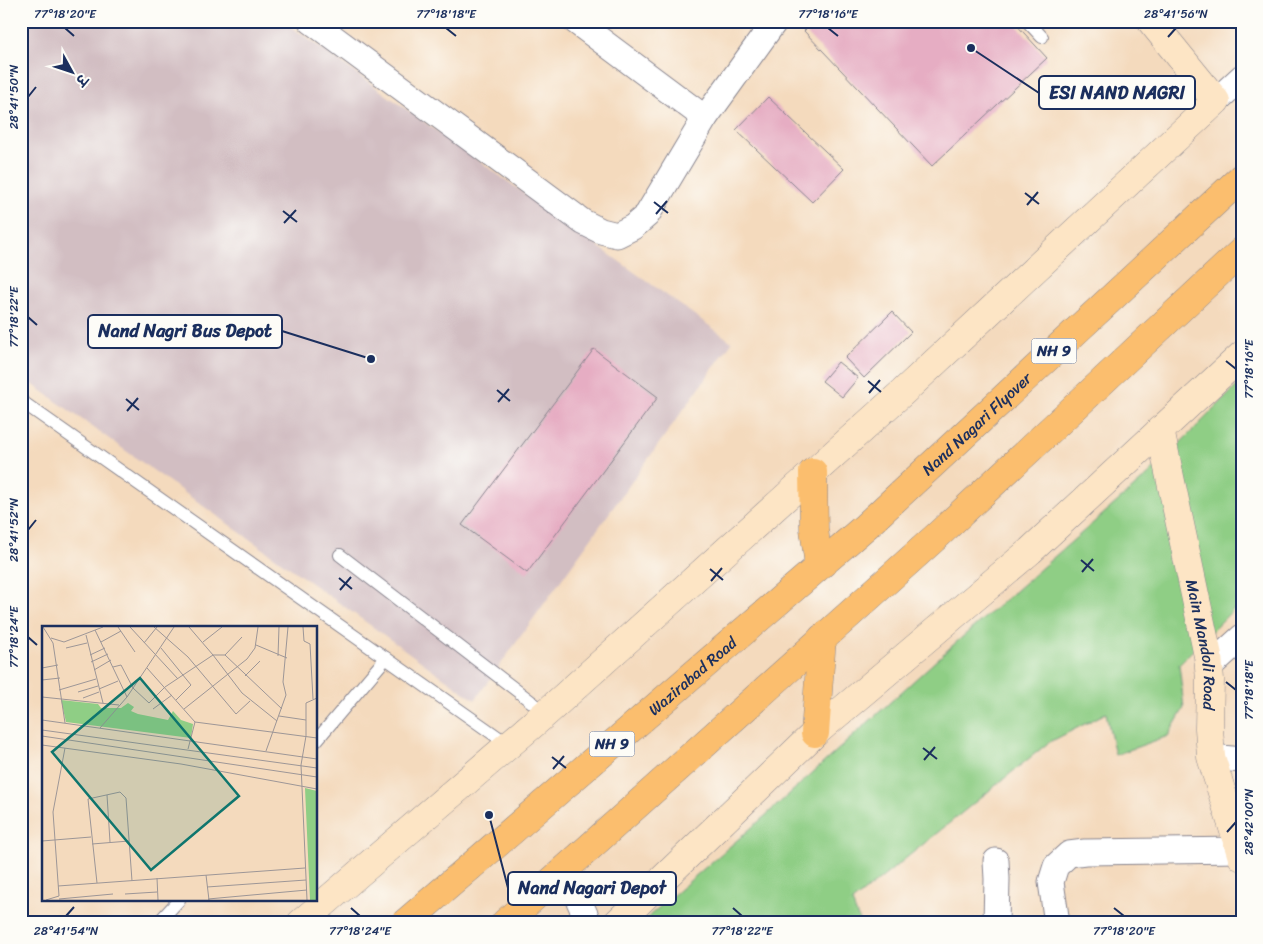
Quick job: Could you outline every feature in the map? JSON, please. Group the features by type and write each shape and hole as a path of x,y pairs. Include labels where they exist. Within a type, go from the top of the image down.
{"highway":[{"name":"Nand Nagari Flyover","path":"819,566 866,526 1242,177"},
{"path":"505,923 1010,468 1242,251"},
{"path":"813,472 814,529 819,566"},
{"name":"Wazirabad Road","path":"405,923 819,566"},
{"path":"815,733 822,638"}],"street":[{"path":"311,21 583,222 617,236 633,227 647,215 706,118 774,21"},
{"path":"575,21 706,118"},
{"path":"1151,21 1216,101"},
{"path":"301,923 546,713 903,392 1242,77"},
{"path":"617,923 815,733 1030,551 1242,355"},
{"name":"Main Mandoli Road","path":"1160,430 1208,656 1208,728 1211,757 1241,853"},
{"path":"1209,667 1242,637"},
{"path":"1211,757 1242,760"},
{"path":"1057,923 1051,882 1056,866 1069,854 1086,852 1241,853"},
{"path":"996,861 996,923"},
{"path":"565,870 588,923"}],"lane":[{"path":"1027,21 1042,37"},
{"path":"21,401 509,745"},
{"path":"340,555 546,713"},
{"path":"318,739 386,658"},
{"path":"158,923 177,902"}],"shaded area":[{"path":"21,21 283,21 732,342 475,700 21,376"}],"green space":[{"path":"1242,381 1242,601 1179,664 1184,708 1168,736 1115,755 1106,713 1048,743 852,902 860,923 641,923 765,816 952,646 1148,475"}],"building":[{"path":"814,21 1013,21 1047,58 932,166 804,31"},
{"path":"768,97 844,169 812,202 736,130"},
{"path":"892,312 911,332 864,378 845,358"},
{"path":"594,349 658,397 527,573 462,525"},
{"path":"838,362 858,378 842,397 822,381"}],"place":[{"name":"ESI NAND NAGRI","path":"971,48"},
{"name":"Nand Nagri Bus Depot","path":"371,359"},
{"name":"Nand Nagari Depot","path":"489,815"}]}
